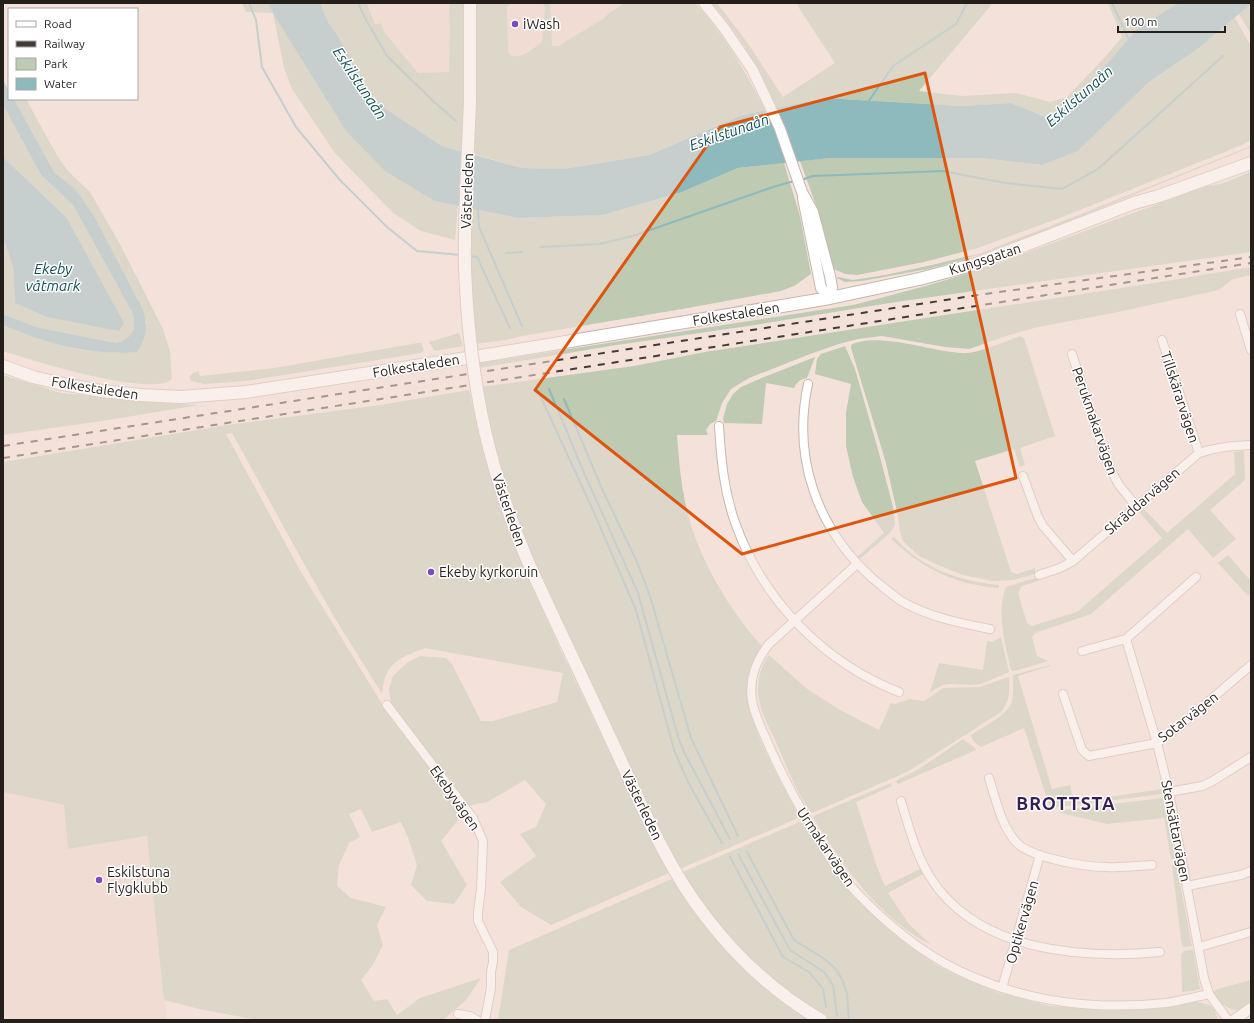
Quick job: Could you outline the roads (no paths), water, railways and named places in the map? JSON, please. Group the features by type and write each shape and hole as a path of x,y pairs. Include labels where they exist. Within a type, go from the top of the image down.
{"main road":[{"name":"Västerleden","path":"470,3 470,100 465,267 471,352 478,399 498,483 526,557 671,864 705,917 722,937 760,975 784,996 820,1020"},
{"name":"Kungsgatan","path":"830,298 918,279 976,264 1134,203 1157,192 1251,154"},
{"name":"Kungsgatan","path":"1134,203 1159,196 1251,163"},
{"name":"Folkestaleden","path":"3,366 33,377 101,391 141,396 174,397 219,395 493,354 830,298"}],"street":[{"path":"704,3 731,37 752,69 780,129 801,189 821,288 830,298"},
{"path":"1240,314 1251,350"},
{"name":"Tillskärarvägen","path":"1162,340 1199,453"},
{"name":"Perukmakarvägen","path":"1072,354 1108,465 1119,485 1136,506"},
{"path":"808,384 804,411 805,457 815,498 825,520 848,554 857,564 892,594 914,608 927,614 954,622 990,629"},
{"path":"719,426 724,479 736,524 756,568 780,604 814,641 842,662 899,692"},
{"name":"Skräddarvägen","path":"1039,575 1060,568 1073,561 1199,453 1213,448 1227,446 1251,446"},
{"path":"1024,476 1038,517 1073,561"},
{"name":"Urmakarvägen","path":"857,564 776,637 762,653 756,664 752,688 752,701 762,730 781,774 829,856 844,878 886,921 916,946 967,975 1002,988 1049,1001 1081,1005 1111,1006 1168,1002 1209,994"},
{"path":"1082,651 1126,639 1196,577"},
{"name":"Stensättarvägen","path":"1126,639 1157,743 1169,792 1209,994 1228,1020"},
{"name":"Sotarvägen","path":"1063,694 1079,744 1085,754 1089,756 1157,743 1181,725 1251,665"},
{"name":"Ekebyvägen","path":"387,706 473,818 483,841 482,882 478,921 493,952 493,962 490,972 491,988 485,1020"},
{"path":"1169,792 1202,786 1251,757"},
{"path":"989,778 1002,817 1012,837 1018,844 1026,849 1040,855 1079,865 1106,868 1152,864"},
{"path":"901,801 925,869 941,892 967,916 987,928 1017,940 1051,949 1080,954 1108,955 1160,952"},
{"name":"Optikervägen","path":"1002,988 1017,940 1040,855"},
{"path":"1187,886 1251,872"},
{"path":"1199,947 1251,932"},
{"path":"1234,1020 1251,1008"},
{"path":"458,1014 470,1016 477,1020"}],"water":[{"name":"Eskilstunaån","path":"268,3 320,3 328,22 338,36 374,101 442,146 522,168 563,169 649,155 740,116 824,98 962,106 1011,103 1048,118 1080,95 1137,29 1178,3 1251,4 1199,48 1149,82 1078,151 1042,165 982,158 830,158 738,168 682,192 603,215 518,218 435,201 385,171 346,131"},
{"name":"Ekeby våtmark","path":"3,80 8,89 8,100 15,100 54,172 74,188 94,216 143,310 146,322 146,332 143,342 137,352 103,352 68,347 52,343 3,325 3,314 36,327 116,343 130,336 133,329 134,319 133,314 73,205 41,175 3,105"},
{"name":"Ekeby våtmark","path":"3,157 66,217 124,323 119,331 47,317 15,303 13,267 3,237"}],"waterway":[{"path":"249,3 256,20 262,67 296,127 339,179 387,227 417,251 461,255"},
{"path":"358,3 387,56 456,121"},
{"path":"868,102 893,66 956,24 967,3"},
{"path":"1112,3 1129,40"},
{"path":"801,180 813,176 943,171 1005,183 1062,189 1098,169 1223,56"},
{"path":"541,247 599,244 633,236 794,181"},
{"path":"478,208 479,227 522,326"},
{"path":"506,253 522,252"},
{"path":"469,256 477,257 510,328"},
{"path":"549,389 585,475 638,593 679,740 730,839"},
{"path":"538,391 592,508 636,610 674,750 688,782 722,843"},
{"path":"564,399 603,491 637,562 650,596 691,738 738,836"},
{"path":"747,852 794,940 823,958 834,967 841,977 847,993 849,1020"},
{"path":"738,854 790,950 824,972 833,985 837,1016"},
{"path":"730,857 783,957 809,972 823,989 826,1007"}],"railway":[{"path":"3,446 978,295 1251,257"},
{"path":"3,458 1251,263"}],"place":[{"name":"iWash","path":"515,24"},
{"name":"Ekeby kyrkoruin","path":"431,572"},
{"name":"Eskilstuna Flygklubb","path":"99,880"}],"district":[{"name":"BROTTSTA","path":"1066,803"}]}
